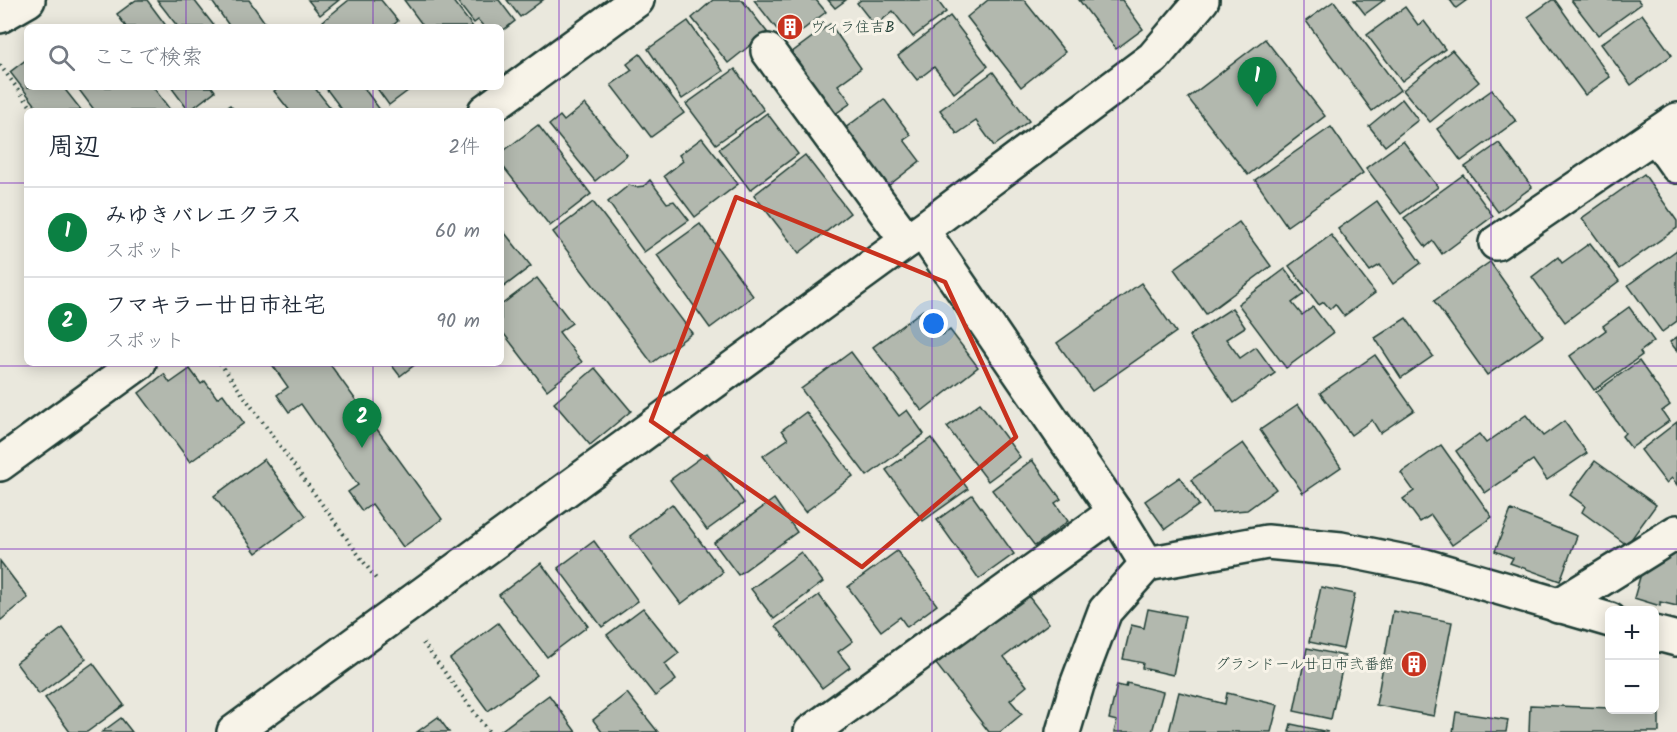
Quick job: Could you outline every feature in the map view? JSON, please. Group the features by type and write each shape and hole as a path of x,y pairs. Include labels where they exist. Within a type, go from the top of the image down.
{"street":[{"path":"0,16 28,0"},
{"path":"489,108 637,0"},
{"path":"234,732 1154,58 1202,0"},
{"path":"768,51 914,236 1115,512 1147,564"},
{"path":"1496,243 1666,128 1677,166"},
{"path":"0,464 135,366"},
{"path":"811,732 1115,512"},
{"path":"1558,606 1677,532"},
{"path":"1063,732 1077,685 1105,611 1147,564 1267,542 1341,549 1425,566 1605,619"},
{"path":"1659,634 1677,639"}],"path":[{"path":"0,65 32,108"},
{"path":"222,366 489,732"}],"highlighted area":[{"path":"736,197 945,282 1016,437 862,567 651,421"}],"building":[{"path":"136,0 147,0 165,24 124,24 117,14"},
{"path":"157,0 194,0 213,24 176,24"},
{"path":"211,0 249,0 266,24 228,24"},
{"path":"308,0 339,0 320,15"},
{"path":"349,0 381,0 398,21 394,24 326,24 323,21"},
{"path":"404,0 452,0 471,24 422,24"},
{"path":"456,0 499,0 515,21 504,30 504,24 481,24 478,20 474,23"},
{"path":"507,0 543,0 520,17"},
{"path":"713,0 742,0 767,32 728,63 692,18"},
{"name":"ヴィラ住吉B","path":"754,0 816,0 826,12 787,42"},
{"path":"828,0 846,0 835,8"},
{"path":"861,0 937,0 946,12 913,37 893,11 875,26 857,3"},
{"path":"988,0 1024,0 1065,52 1021,87 967,17"},
{"path":"1079,0 1122,0 1143,29 1116,49"},
{"path":"1354,0 1384,0 1365,14"},
{"path":"1450,0 1467,0 1456,8"},
{"path":"1555,0 1610,77 1585,95 1528,17"},
{"path":"1571,0 1638,0 1641,4 1598,35"},
{"path":"1334,1 1400,90 1372,111 1306,21"},
{"path":"1405,7 1418,25 1424,21 1445,49 1402,81 1367,35"},
{"path":"1642,14 1672,55 1631,85 1601,44"},
{"path":"950,16 988,66 954,93 934,67 917,80 898,56"},
{"path":"688,21 723,71 682,99 648,49"},
{"path":"830,24 861,68 838,85 851,103 835,114 791,53"},
{"path":"1265,39 1325,116 1248,175 1188,98"},
{"path":"1452,50 1479,82 1430,122 1403,90"},
{"path":"640,54 684,113 651,137 611,85 632,70 627,64"},
{"path":"24,61 24,90 65,90 80,108 38,108 10,72"},
{"path":"735,69 764,110 716,144 686,104"},
{"path":"993,72 1029,121 994,146 976,121 957,134 940,110"},
{"path":"79,90 155,90 169,108 93,108"},
{"path":"173,90 215,91 193,108 187,108"},
{"path":"316,90 331,108 288,108 274,91"},
{"path":"327,90 365,90 379,108 341,108"},
{"path":"378,90 409,90 389,105"},
{"path":"1492,90 1516,121 1461,161 1437,129"},
{"path":"884,99 911,135 904,140 920,161 888,186 844,129"},
{"path":"1402,99 1418,120 1385,146 1369,126"},
{"path":"585,104 627,155 595,181 549,125 560,116 564,121"},
{"path":"767,113 798,154 750,190 719,149"},
{"path":"538,125 591,194 550,226 504,168 504,151"},
{"path":"1331,127 1363,173 1287,226 1255,180"},
{"path":"702,138 738,184 695,217 664,176 683,161 679,155"},
{"path":"1403,141 1438,187 1401,214 1366,168"},
{"path":"1499,143 1532,187 1498,212 1465,167"},
{"path":"805,155 850,213 799,253 754,195"},
{"path":"1644,174 1677,221 1677,228 1619,269 1582,218"},
{"path":"1463,175 1493,216 1442,254 1433,241 1426,247 1404,218"},
{"path":"650,180 667,203 674,201 689,220 644,252 608,202 629,185 644,186"},
{"path":"1377,201 1421,263 1393,284 1380,265 1370,271 1338,229"},
{"path":"593,202 692,333 652,363 553,232"},
{"path":"1239,222 1271,266 1206,314 1174,269"},
{"path":"700,224 753,296 710,328 657,255"},
{"path":"504,232 531,266 504,287"},
{"path":"1331,235 1375,293 1344,316 1335,304 1330,309 1324,302 1319,305 1289,266"},
{"path":"1590,243 1619,281 1565,322 1532,277 1558,257 1562,263"},
{"path":"1677,250 1677,321 1662,332 1628,285"},
{"path":"1490,262 1543,336 1487,375 1434,301"},
{"path":"1285,269 1304,294 1292,303 1302,315 1313,307 1333,333 1286,368 1238,304"},
{"path":"537,278 572,323 559,332 582,362 547,390 504,334 504,303"},
{"path":"1141,283 1176,332 1092,391 1057,343"},
{"path":"1629,307 1654,341 1640,352 1642,355 1594,390 1570,356 1606,330 1603,326"},
{"path":"1232,308 1245,327 1226,339 1240,358 1256,347 1275,373 1234,403 1189,336"},
{"path":"923,310 942,335 950,330 978,367 922,411 873,347"},
{"path":"1406,318 1433,356 1401,378 1375,338"},
{"path":"1677,337 1677,351 1670,342"},
{"path":"851,352 899,416 907,410 924,434 867,476 801,389"},
{"path":"1375,355 1414,410 1380,433 1372,420 1351,435 1320,393"},
{"path":"1639,361 1670,405 1662,411 1669,421 1631,448 1622,436 1625,433 1596,392"},
{"path":"273,366 331,366 442,519 403,547 372,504 362,511 348,492 358,485 301,404 289,412 277,395 288,387"},
{"path":"392,366 413,366 400,376"},
{"path":"595,368 631,411 590,445 554,403"},
{"path":"190,369 201,384 205,381 217,398 223,394 244,423 190,462 139,393 164,374 170,383"},
{"path":"980,403 1020,457 988,481 947,427"},
{"path":"1298,404 1341,467 1303,493 1260,430"},
{"path":"806,412 853,476 805,512 763,456 788,439 782,430"},
{"path":"1526,415 1543,436 1564,421 1587,453 1547,480 1533,460 1485,493 1456,451 1479,434 1486,443"},
{"path":"1677,422 1677,485 1672,478 1666,483 1641,450"},
{"path":"931,438 968,489 923,521 886,470"},
{"path":"1243,443 1276,489 1247,510 1212,513 1191,480"},
{"path":"1441,445 1492,517 1452,545 1431,515 1420,522 1403,499 1414,491 1401,473"},
{"path":"707,453 744,503 707,530 670,480"},
{"path":"264,459 306,516 256,553 214,496"},
{"path":"1032,460 1061,499 1055,503 1068,521 1035,546 992,490"},
{"path":"1595,461 1656,505 1627,545 1582,512 1585,506 1570,495"},
{"path":"1180,477 1199,505 1165,529 1145,501"},
{"path":"972,495 1014,554 979,579 937,520"},
{"path":"774,499 797,532 738,575 714,543"},
{"path":"672,504 723,572 681,604 630,536"},
{"path":"1511,510 1577,536 1560,581 1510,563 1513,558 1495,551"},
{"path":"594,541 638,601 602,627 558,568"},
{"path":"1669,544 1677,546 1677,606 1660,602 1660,606 1634,598 1646,556 1664,561"},
{"path":"897,551 937,605 907,627 900,617 881,631 848,587"},
{"path":"801,552 823,582 774,619 751,589"},
{"path":"0,561 28,598 1,620 0,619"},
{"path":"541,563 588,626 547,657 499,595"},
{"path":"1321,587 1355,594 1343,649 1309,642"},
{"path":"1026,593 1049,623 1004,657 1027,686 1010,700 1022,714 1000,732 989,732 936,664"},
{"path":"819,595 853,641 838,652 850,667 822,688 776,626"},
{"path":"643,608 679,653 665,664 676,680 655,696 607,635"},
{"path":"1148,609 1185,616 1173,675 1142,668 1143,663 1123,659 1131,625 1144,628"},
{"name":"グランドール廿日市弐番館","path":"1393,611 1452,622 1434,716 1376,705"},
{"path":"498,623 537,675 488,711 450,659"},
{"path":"63,628 86,659 39,694 16,663"},
{"path":"1307,648 1345,656 1331,719 1294,711"},
{"path":"93,663 124,705 87,732 70,732 45,698"},
{"path":"1127,683 1163,692 1152,732 1114,732 1117,721 1109,719 1117,685 1126,687"},
{"path":"1179,692 1225,704 1227,693 1278,705 1271,732 1169,732"},
{"path":"627,693 658,732 602,732 593,720"},
{"path":"549,695 576,732 499,732"},
{"path":"1530,705 1605,708 1605,714 1659,714 1659,732 1529,732"},
{"path":"1456,712 1508,720 1506,732 1453,732"},
{"path":"438,717 449,732 417,732"},
{"path":"121,718 132,732 102,732"},
{"path":"1291,724 1328,732 1289,732"}],"place":[{"name":"ヴィラ住吉B","path":"790,27"},
{"name":"みゆきバレエクラス","path":"1257,107"},
{"name":"フマキラー廿日市社宅","path":"362,448"},
{"name":"グランドール廿日市弐番館","path":"1414,664"}]}
